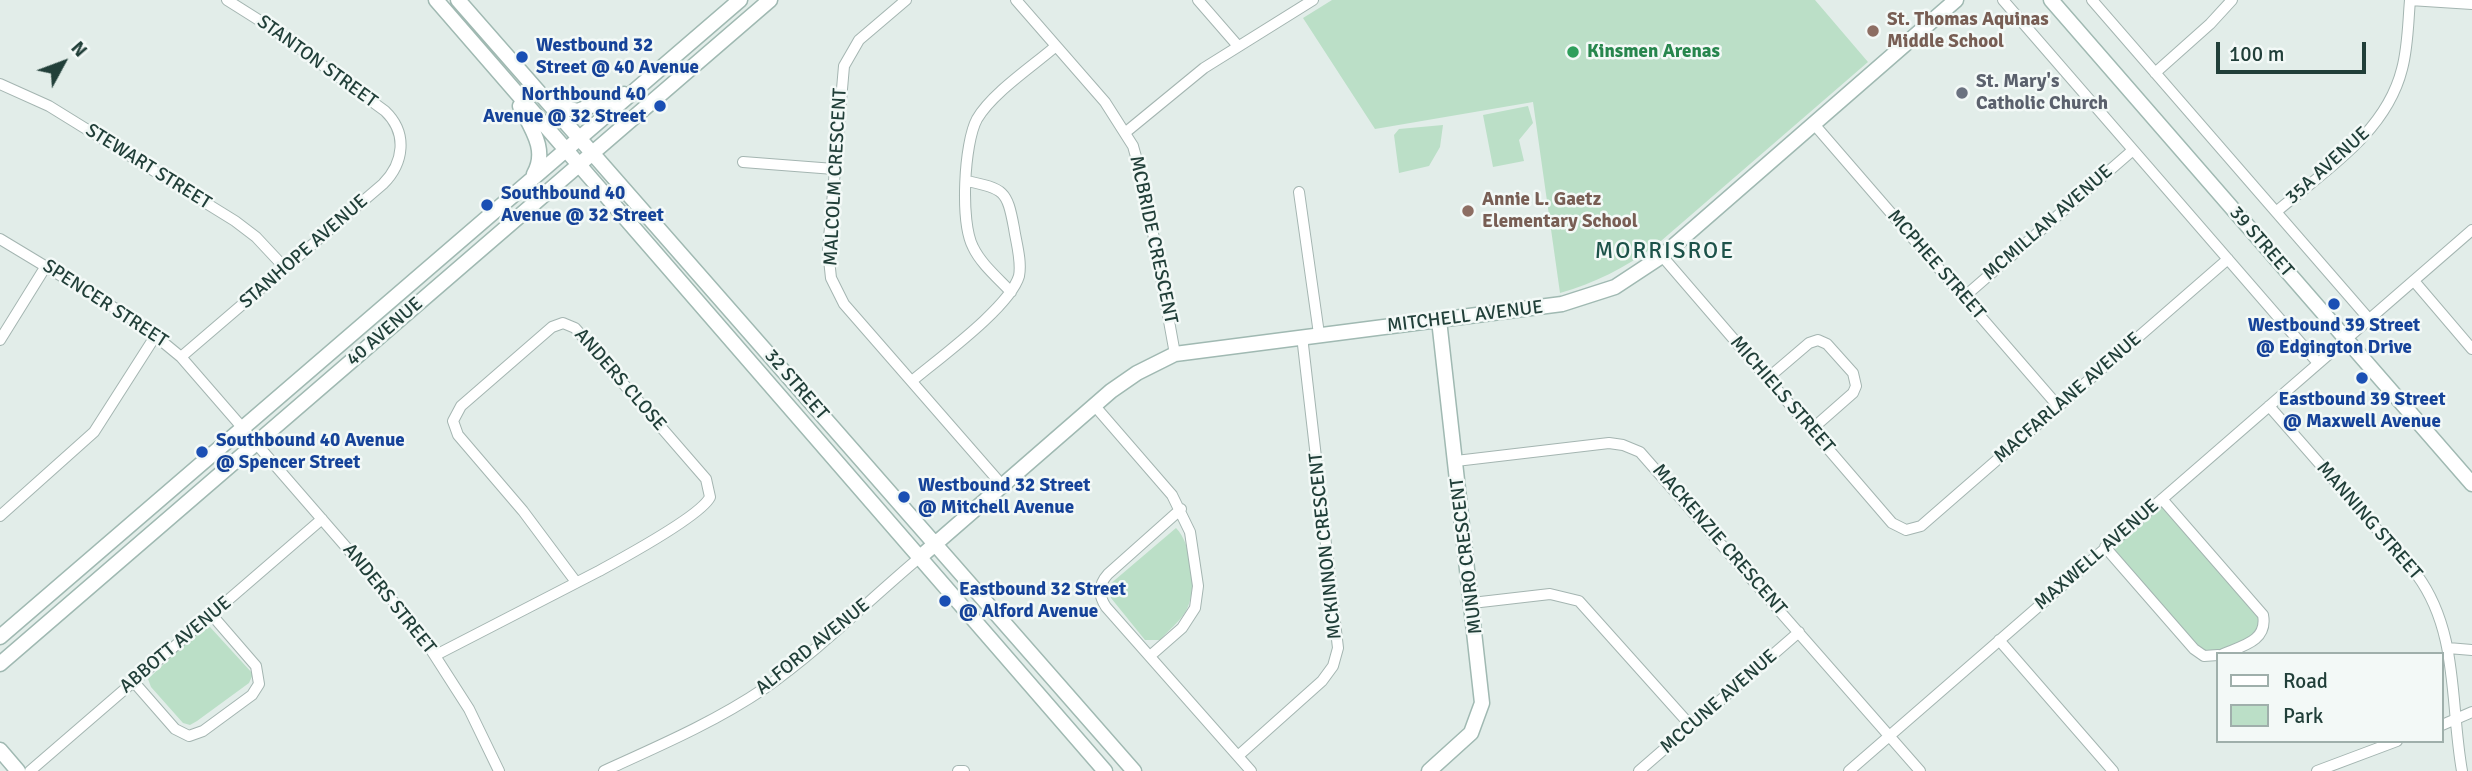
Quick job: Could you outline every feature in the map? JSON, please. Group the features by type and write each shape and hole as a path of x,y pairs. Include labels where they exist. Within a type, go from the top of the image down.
{"main road":[{"name":"32 STREET","path":"436,0 1105,771"},
{"name":"32 STREET","path":"458,0 1134,771"},
{"name":"40 AVENUE","path":"0,637 740,0"},
{"name":"40 AVENUE","path":"0,664 770,0"},
{"name":"MITCHELL AVENUE","path":"935,544 1094,405 1137,373 1175,354 1586,299 1628,280 1662,256 1956,0"},
{"name":"39 STREET","path":"2050,0 2472,484"},
{"path":"547,101 577,111 621,96 643,82"},
{"path":"508,83 540,148 541,159 531,180"},
{"name":"MUNRO CRESCENT","path":"1429,771 1466,738 1482,711 1439,320"},
{"name":"ALFORD AVENUE","path":"919,558 935,544"},
{"path":"0,750 18,771"}],"street":[{"name":"STANTON STREET","path":"227,0 273,29 385,111 399,133"},
{"name":"MALCOLM CRESCENT","path":"906,0 863,36 846,60 841,81 828,250 833,285 844,304 1002,485"},
{"name":"MCBRIDE CRESCENT","path":"1016,0 1105,102 1126,132 1143,177 1175,354"},
{"path":"1198,0 1238,46"},
{"path":"1126,132 1190,78 1313,0"},
{"name":"39 STREET","path":"2003,0 2318,363"},
{"name":"39 STREET","path":"2092,0 2369,319"},
{"path":"2155,72 2210,24 2232,0"},
{"path":"2410,0 2472,4"},
{"name":"35A AVENUE","path":"2277,212 2366,134 2387,108 2403,68 2410,0"},
{"path":"1011,292 971,244 965,223 970,145 977,120 988,106 1056,46"},
{"name":"STEWART STREET","path":"0,84 48,106 235,221 256,237 285,268"},
{"name":"MCPHEE STREET","path":"1813,123 2059,406"},
{"name":"STANHOPE AVENUE","path":"181,357 387,180 399,158 399,133"},
{"name":"MCMILLAN AVENUE","path":"1964,297 2133,150"},
{"path":"743,162 834,169"},
{"path":"912,381 1011,292 1020,267 1008,200 994,187 967,181"},
{"path":"1299,192 1319,334"},
{"name":"MAXWELL AVENUE","path":"1849,771 2472,230"},
{"name":"SPENCER STREET","path":"0,239 156,335 181,357 256,443"},
{"name":"MICHIELS STREET","path":"1662,256 1892,523 1906,530"},
{"name":"MACFARLANE AVENUE","path":"1906,530 1921,526 2228,259"},
{"path":"0,340 46,266"},
{"path":"2414,281 2472,349"},
{"name":"ANDERS CLOSE","path":"436,655 576,582 620,559 708,502 710,489 706,479 575,328 564,323 552,327 461,406 453,421 458,435 523,511 576,582"},
{"path":"0,516 94,432 156,335"},
{"name":"MCKINNON CRESCENT","path":"1238,756 1322,681 1333,666 1338,648 1302,337"},
{"path":"1768,378 1809,343 1818,340 1827,344 1853,373 1856,386 1853,393 1812,429"},
{"path":"1094,405 1181,509 1192,540 1198,594 1187,622 1150,656"},
{"name":"MANNING STREET","path":"2269,406 2423,584 2438,610 2448,648 2462,771"},
{"name":"ANDERS STREET","path":"256,443 403,611 436,655 469,709 499,771"},
{"name":"MACKENZIE CRESCENT","path":"1455,461 1609,443 1632,448 1652,463 1920,771"},
{"path":"2162,499 2263,615 2263,628 2257,639 2227,652"},
{"path":"1181,509 1108,574 1100,589 1106,607 1251,771"},
{"name":"ABBOTT AVENUE","path":"30,771 322,519"},
{"path":"2105,547 2199,653 2216,655"},
{"name":"ALFORD AVENUE","path":"604,771 702,725 763,689 804,659 919,558"},
{"path":"1472,603 1550,594 1579,600 1691,726"},
{"path":"133,681 184,736 204,732 252,695 259,684 258,671 211,614"},
{"name":"MCCUNE AVENUE","path":"1639,771 1799,632"},
{"path":"1999,640 2113,771"},
{"path":"2448,648 2472,650"},
{"path":"2444,724 2472,712"},
{"path":"2317,771 2392,743"},
{"path":"958,771 964,771"}],"green space":[{"path":"1332,0 1815,0 1868,62 1654,247 1609,274 1560,293 1533,102 1375,129 1303,18"},
{"path":"1528,106 1533,123 1519,140 1524,161 1493,167 1483,115"},
{"path":"1443,125 1440,147 1429,166 1399,173 1394,135 1399,129"},
{"path":"2162,499 2263,615 2257,639 2204,656 2105,547"},
{"path":"1176,528 1182,535 1189,556 1192,580 1190,602 1183,615 1160,640 1145,640 1111,598 1109,585"},
{"path":"210,627 253,674 249,683 190,725 183,723 151,687 148,679 202,628"}],"place":[{"name":"St. Thomas Aquinas Middle School","path":"1873,31"},
{"name":"Kinsmen Arenas","path":"1573,52"},
{"name":"Westbound 32 Street @ 40 Avenue","path":"522,57"},
{"name":"St. Mary's Catholic Church","path":"1962,93"},
{"name":"Northbound 40 Avenue @ 32 Street","path":"660,106"},
{"name":"Southbound 40 Avenue @ 32 Street","path":"487,205"},
{"name":"Annie L. Gaetz Elementary School","path":"1468,211"},
{"name":"Westbound 39 Street @ Edgington Drive","path":"2334,304"},
{"name":"Eastbound 39 Street @ Maxwell Avenue","path":"2362,378"},
{"name":"Southbound 40 Avenue @ Spencer Street","path":"202,452"},
{"name":"Westbound 32 Street @ Mitchell Avenue","path":"904,497"},
{"name":"Eastbound 32 Street @ Alford Avenue","path":"945,601"}],"district":[{"name":"MORRISROE","path":"1665,252"}]}
